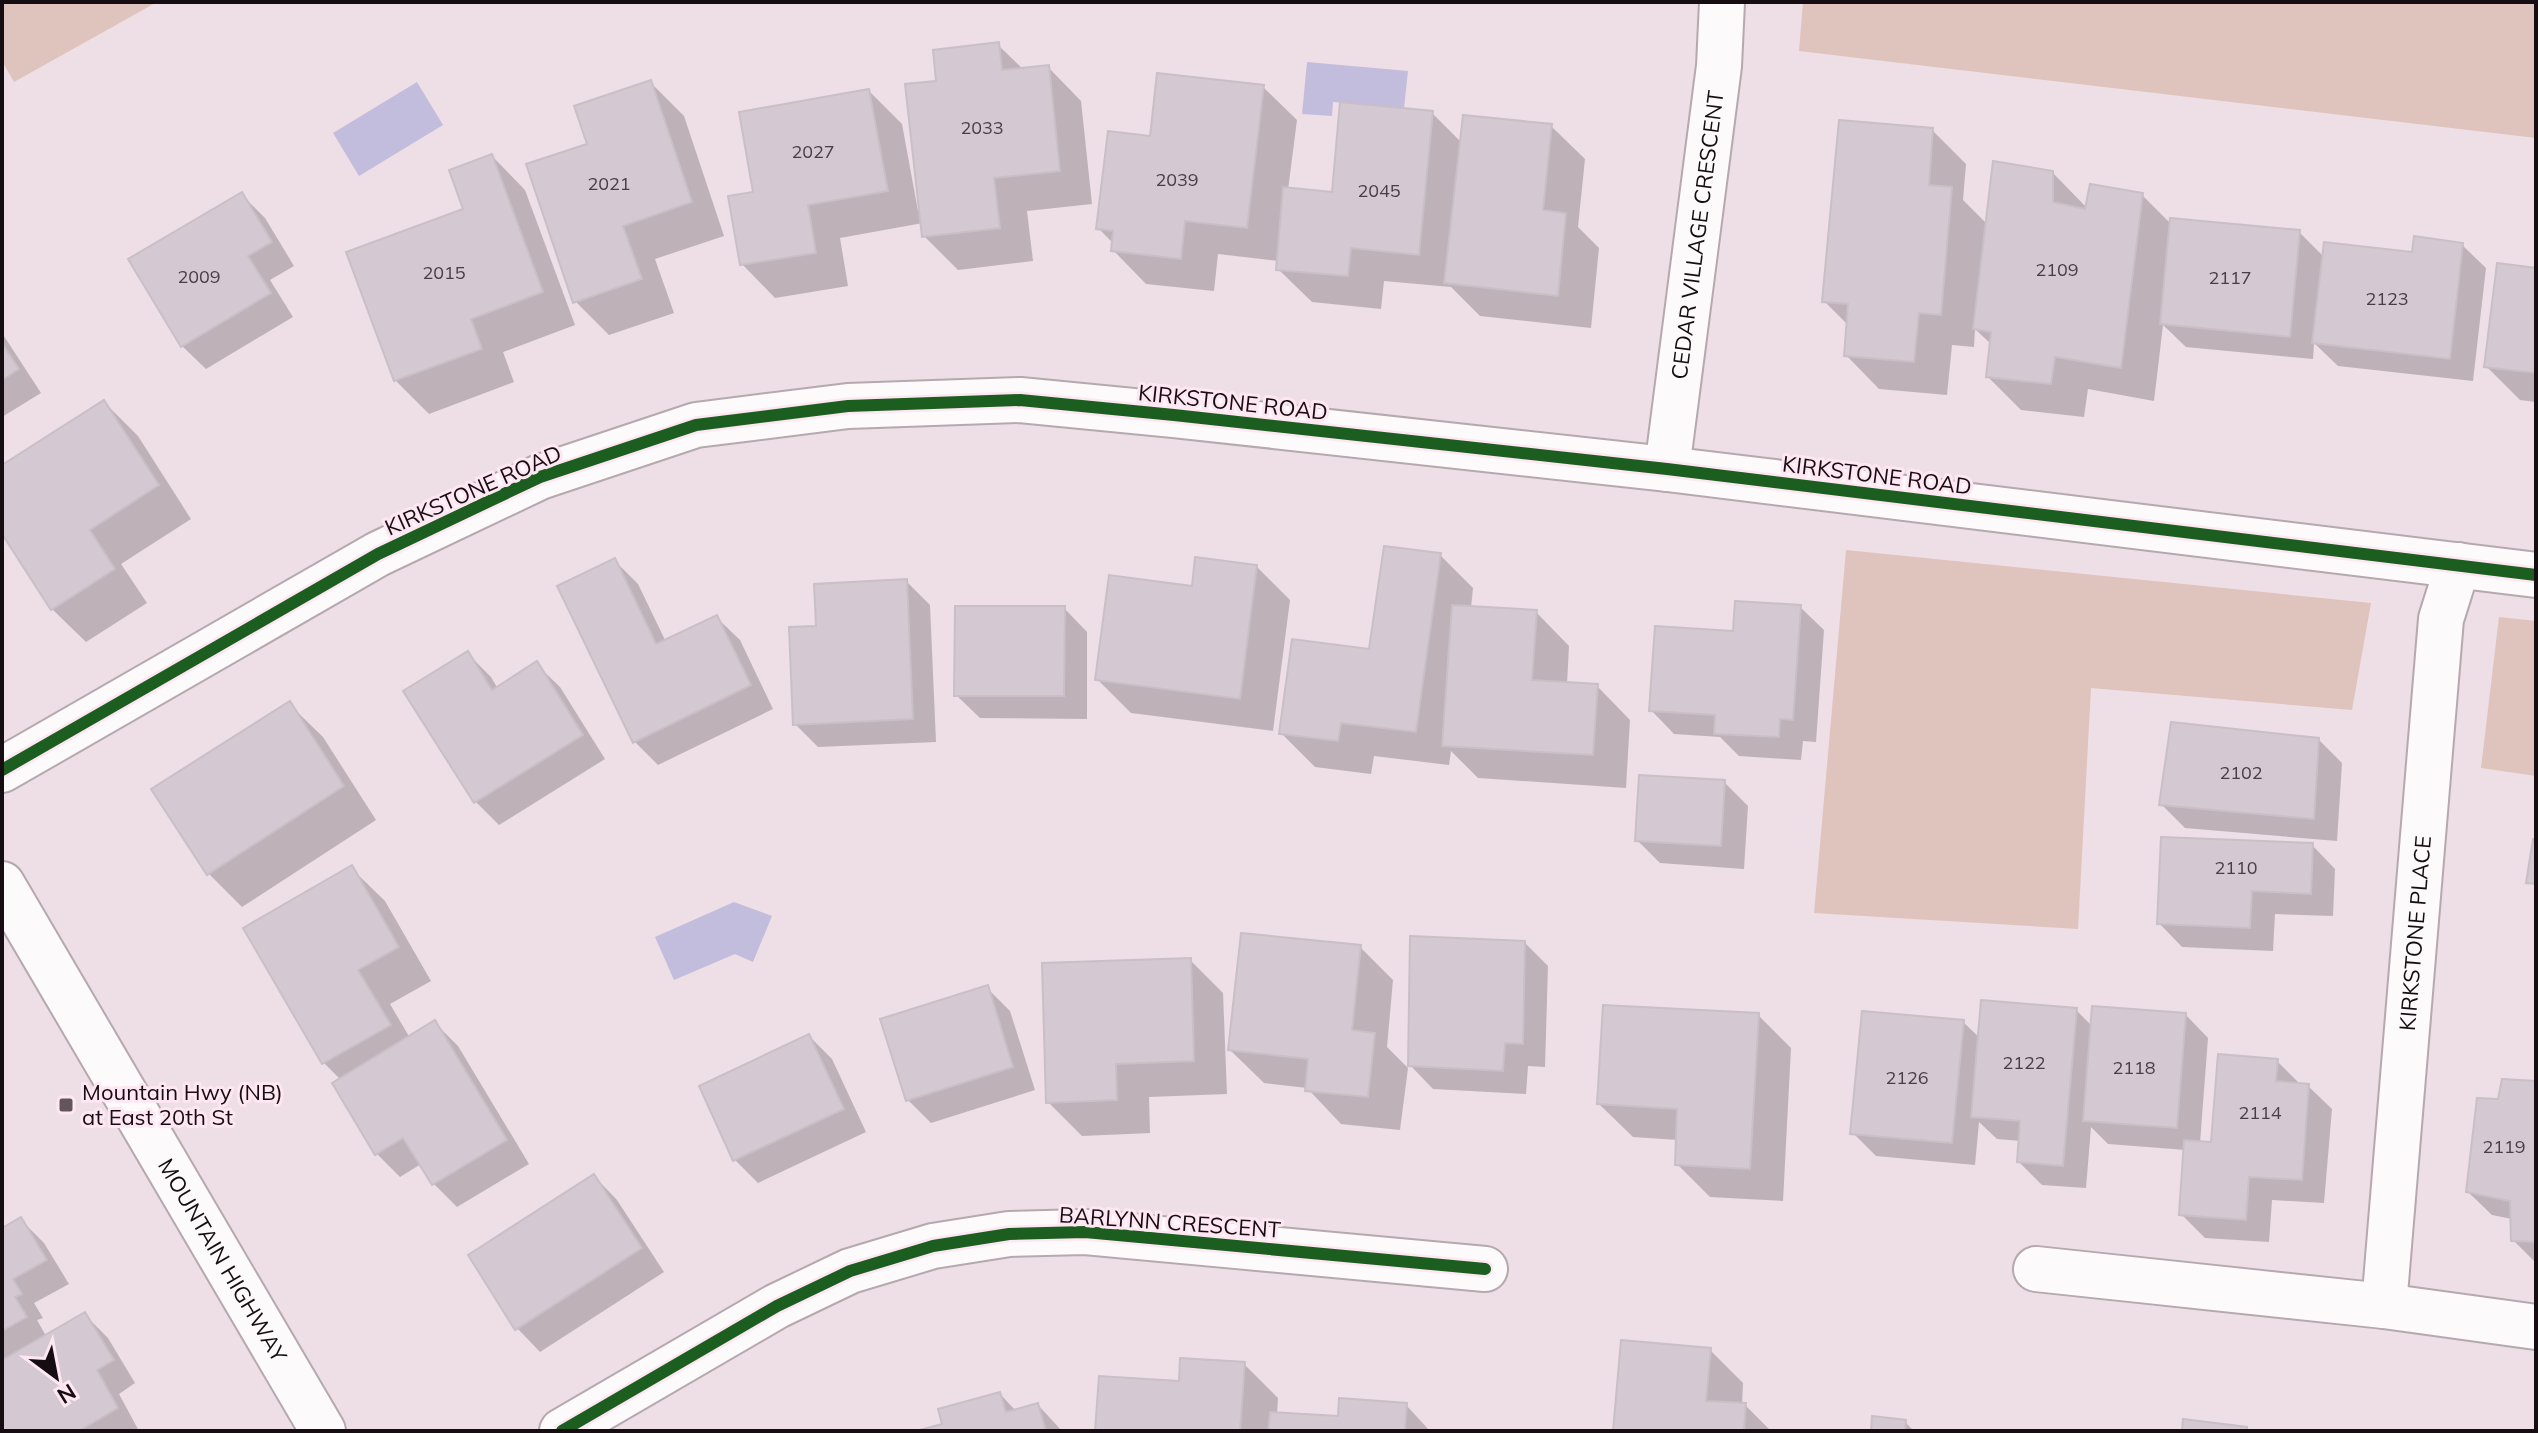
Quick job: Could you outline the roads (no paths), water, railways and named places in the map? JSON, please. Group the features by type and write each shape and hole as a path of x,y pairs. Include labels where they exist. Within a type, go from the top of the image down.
{"street":[{"name":"CEDAR VILLAGE CRESCENT","path":"1667,469 1719,66 1722,2"},
{"name":"KIRKSTONE ROAD","path":"2,770 378,554 540,477 696,425 848,406 1020,400 1667,469 2536,575"},
{"name":"KIRKSTONE PLACE","path":"2384,1306 2441,619 2458,565"},
{"name":"MOUNTAIN HIGHWAY","path":"2,884 323,1431"},
{"name":"BARLYNN CRESCENT","path":"562,1431 777,1306 850,1271 933,1246 1009,1234 1085,1232 1485,1269"},
{"path":"2036,1269 2384,1306 2536,1327"}],"place":[{"name":"Mountain Hwy (NB) at East 20th St","path":"66,1105"}]}
